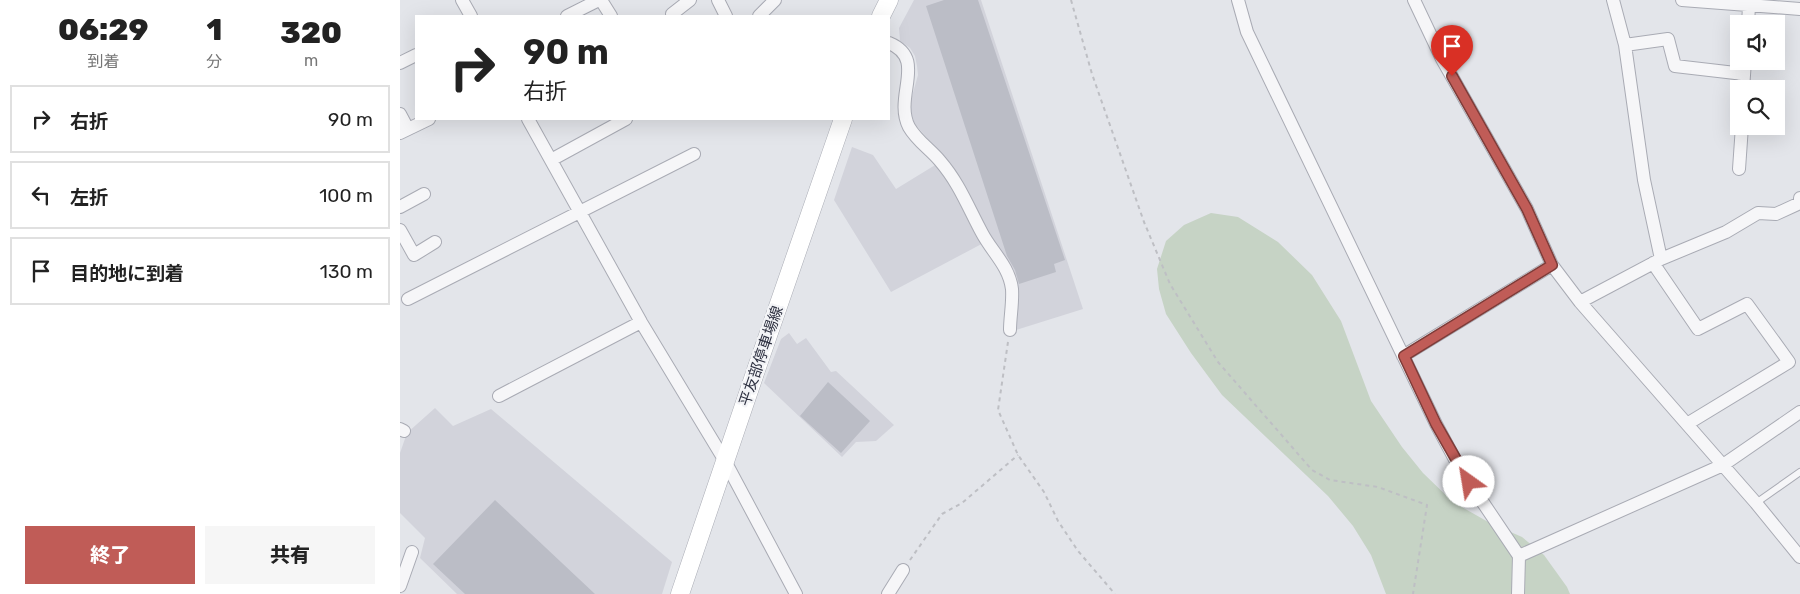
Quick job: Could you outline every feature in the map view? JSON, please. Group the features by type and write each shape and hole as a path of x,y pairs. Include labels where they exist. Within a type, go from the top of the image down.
{"main road":[{"path":"882,15 889,0"},
{"name":"平友部停車場線","path":"680,594 843,120"}],"street":[{"path":"463,0 470,15"},
{"path":"569,15 600,0 610,15"},
{"path":"672,14 690,0"},
{"path":"718,0 726,15"},
{"path":"760,15 775,0"},
{"path":"1238,0 1247,32 1436,424 1460,467 1519,556 1518,594"},
{"path":"1414,0 1442,59 1527,209 1552,265 1580,302 1756,503 1800,557"},
{"path":"1613,0 1625,45 1657,261 1698,329 1747,304 1789,362 1687,424"},
{"path":"1682,0 1728,2 1749,6 1796,6"},
{"path":"1748,15 1749,6"},
{"path":"1625,45 1668,39 1675,66 1730,67"},
{"path":"890,43 895,45 906,55 909,63 904,112 909,127 920,142 940,161 964,195 982,234 1008,271 1012,288 1010,330"},
{"path":"400,63 415,56"},
{"path":"400,114 404,131 427,120"},
{"path":"529,120 641,322 725,461 796,594"},
{"path":"550,160 624,120"},
{"path":"1740,169 1742,135"},
{"path":"408,299 694,154"},
{"path":"400,207 424,194"},
{"path":"1580,302 1657,261 1726,232 1758,214 1776,214 1800,203 1800,198"},
{"path":"400,230 414,255 435,242"},
{"path":"1404,356 1552,265"},
{"path":"499,396 641,322"},
{"path":"1519,556 1723,465 1800,412"},
{"path":"400,586 412,552"},
{"path":"888,594 903,570"}],"lane":[{"path":"1756,503 1800,472"}],"path":[{"path":"1071,0 1092,74 1144,222 1170,284 1218,362 1312,470 1330,480 1378,487 1427,505 1413,594"},
{"path":"1010,330 998,410 1018,455 1044,492 1058,521 1078,551 1115,594"},
{"path":"903,570 942,514 962,503 1018,455"}],"shaded area":[{"path":"914,0 981,0 1083,309 1016,330 1016,288 991,239 891,292 834,200 852,147 873,155 896,189 945,159 915,124 909,107 918,75 917,66 915,56 910,48 900,41 899,28"},
{"path":"789,333 797,344 806,338 831,372 836,371 894,425 876,441 856,442 842,457 764,383 781,339"},
{"path":"435,408 453,426 491,409 672,562 662,594 457,594 420,558 425,538 400,513 400,453 407,433"}],"green space":[{"path":"1211,213 1238,217 1278,242 1312,275 1341,321 1371,401 1402,447 1423,473 1453,502 1490,523 1522,537 1544,555 1570,594 1386,594 1371,555 1353,526 1328,496 1222,395 1191,353 1166,314 1159,289 1157,269 1166,241 1184,225"}],"building":[{"path":"944,0 978,0 1065,260 1054,264 1056,272 1019,284 1015,270 1007,256 926,6"},
{"path":"828,382 870,421 841,453 800,416"},
{"path":"495,500 595,594 465,594 433,564"}],"route":[{"path":"1452,76 1527,209 1552,265 1404,356 1436,424 1469,482"}]}
